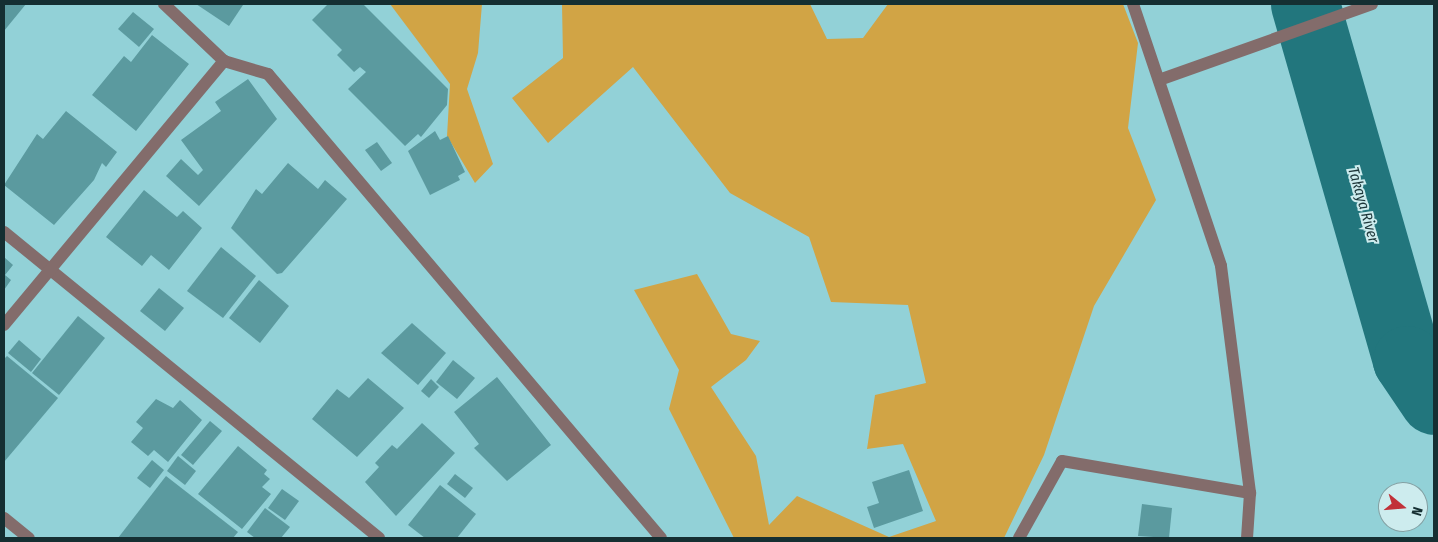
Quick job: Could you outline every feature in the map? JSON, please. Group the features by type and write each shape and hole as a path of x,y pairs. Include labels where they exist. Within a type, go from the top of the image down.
{"street":[{"path":"164,4 224,61 268,74 662,538"},
{"path":"1133,4 1221,266 1250,493 1247,538"},
{"path":"1159,80 1372,4"},
{"path":"4,325 224,61"},
{"path":"4,232 379,538"},
{"path":"1020,538 1062,461 1250,493"},
{"path":"4,518 29,538"}],"shaded area":[{"path":"390,4 482,4 478,53 467,89 493,164 475,183 447,136 450,84"},
{"path":"562,4 810,4 827,39 863,38 888,4 1123,4 1138,43 1128,128 1156,200 1094,306 1044,455 1004,538 734,538 669,409 679,370 634,290 697,274 731,334 760,341 746,360 711,387 756,456 769,525 797,496 889,537 936,521 903,444 867,449 875,395 926,383 908,305 831,302 809,237 730,193 633,67 548,143 512,98 563,58"}],"building":[{"path":"4,4 26,4 4,31"},
{"path":"196,4 241,4 243,5 229,26"},
{"path":"328,4 363,4 448,89 447,105 421,137 418,134 405,146 348,89 366,72 360,67 354,72 337,55 342,50 312,20"},
{"path":"133,12 154,29 139,47 118,29"},
{"path":"152,35 189,64 136,131 92,95 124,56 131,62"},
{"path":"248,79 277,119 199,206 166,176 181,159 198,175 203,170 181,140 221,111 215,102"},
{"path":"66,111 117,152 106,167 102,163 94,180 54,225 4,185 37,134 43,139"},
{"path":"435,131 440,140 448,136 465,172 458,176 460,180 430,195 408,151"},
{"path":"377,142 392,163 381,171 365,150"},
{"path":"288,163 318,189 325,180 347,199 282,273 277,274 231,228 256,189 262,194"},
{"path":"144,190 177,217 183,211 202,228 169,270 151,255 142,266 106,237"},
{"path":"221,247 256,276 223,318 187,291"},
{"path":"4,257 13,265 5,275 11,280 4,290"},
{"path":"259,280 289,306 260,343 229,318"},
{"path":"159,288 184,308 165,331 140,311"},
{"path":"78,316 105,338 59,395 32,373"},
{"path":"412,323 446,353 418,385 381,353"},
{"path":"19,340 41,359 31,372 8,353"},
{"path":"7,356 58,398 4,462 4,359"},
{"path":"453,360 475,378 457,399 436,382"},
{"path":"497,377 551,445 507,481 474,448 479,444 454,412"},
{"path":"368,378 404,408 357,457 312,419 337,389 349,398"},
{"path":"431,379 439,387 429,398 421,391"},
{"path":"156,399 173,408 180,400 202,420 168,462 154,450 148,456 131,442 143,428 136,422"},
{"path":"210,421 222,431 193,465 181,455"},
{"path":"422,423 455,453 396,516 365,482 379,467 375,463 392,445 397,449"},
{"path":"238,446 267,470 264,474 270,479 262,487 271,494 242,529 198,494"},
{"path":"178,456 196,471 185,485 167,471"},
{"path":"152,460 164,470 150,488 137,478"},
{"path":"909,470 923,511 874,528 867,507 879,503 872,482"},
{"path":"455,474 473,488 465,498 447,484"},
{"path":"166,476 238,532 233,538 118,538"},
{"path":"440,485 476,514 457,538 425,538 408,525"},
{"path":"282,489 299,501 285,520 268,508"},
{"path":"1142,504 1172,508 1169,538 1138,536"},
{"path":"265,508 290,527 281,538 255,538 247,532"}],"waterway":[{"name":"Takaya River","path":"1305,4 1407,360 1434,400"}]}
